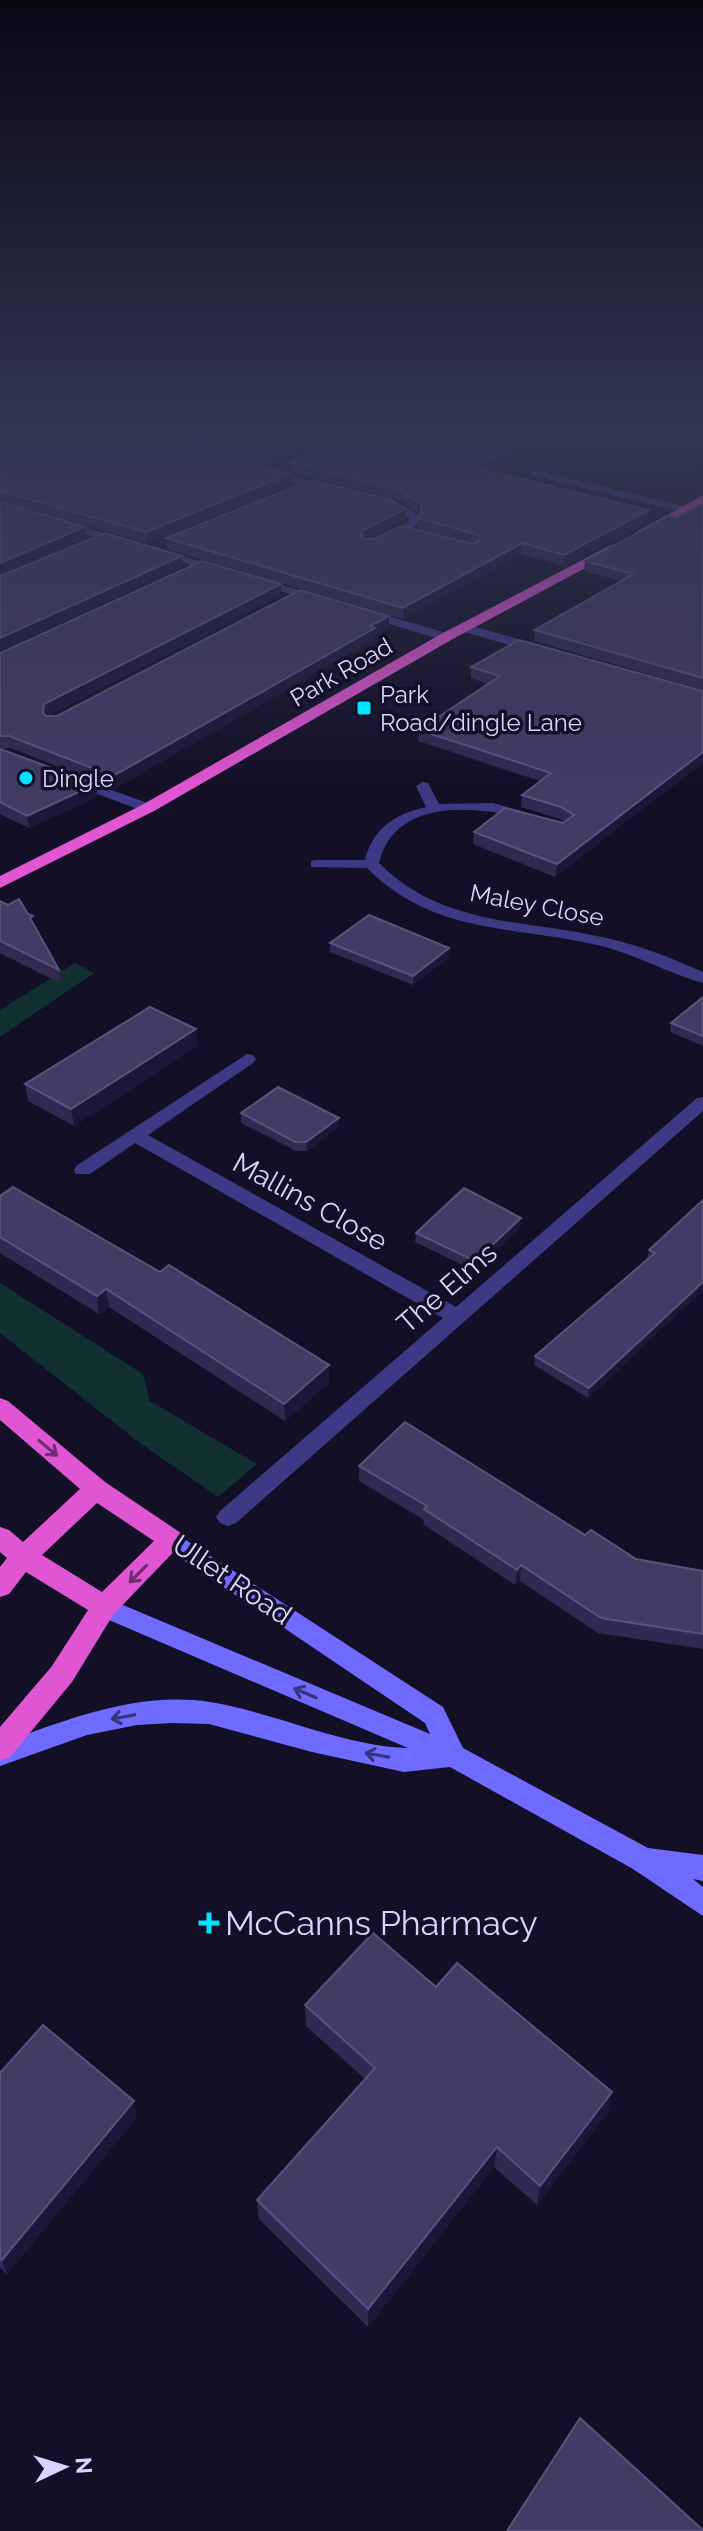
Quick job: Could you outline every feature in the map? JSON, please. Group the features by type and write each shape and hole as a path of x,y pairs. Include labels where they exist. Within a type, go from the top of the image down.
{"highway":[{"name":"Park Road","path":"0,883 148,808 446,637 597,556"},
{"name":"Ullet Road","path":"0,1407 96,1489 172,1540"},
{"path":"0,1586 23,1557 96,1489"},
{"path":"0,1537 23,1557 104,1607"},
{"path":"0,1748 62,1674 104,1607 172,1540"}],"main road":[{"name":"Ullet Road","path":"172,1540 434,1715 454,1756"},
{"path":"104,1607 454,1756 643,1860 703,1903"},
{"path":"0,1755 87,1724 137,1714 172,1712 209,1713 312,1741 404,1760 454,1756"},
{"path":"643,1860 703,1868"}],"street":[{"path":"172,556 230,573"},
{"path":"176,577 202,565"},
{"path":"244,577 338,605"},
{"path":"274,606 300,593"},
{"path":"351,609 446,637"},
{"path":"465,628 554,654"},
{"path":"62,775 148,808"},
{"path":"423,786 434,809"},
{"path":"316,864 371,864 384,831 405,818 434,809 492,809 523,813 549,823"},
{"name":"Maley Close","path":"371,864 384,881 407,896 446,911 491,926 552,932 641,951 703,978"},
{"path":"83,1170 247,1059"},
{"name":"The Elms","path":"228,1517 703,1102"},
{"name":"Mallins Close","path":"135,1135 458,1317"}],"green space":[{"path":"75,963 94,973 0,1037 0,1010"},
{"path":"0,1283 143,1374 150,1401 257,1464 218,1497 140,1443 0,1333"}],"building":[{"path":"0,556 16,556 0,563"},
{"path":"49,556 182,556 0,638 0,576"},
{"path":"227,556 498,556 403,608"},
{"path":"594,556 703,556 703,678 535,630 633,574 585,561"},
{"path":"202,561 281,584 44,704 43,713 57,716 300,590 389,616 370,626 375,628 113,776 9,736 0,736 0,653"},
{"path":"519,640 703,691 703,752 557,864 474,832 505,808 563,823 574,815 561,807 522,795 551,773 419,730 500,676 471,667"},
{"path":"0,749 96,784 27,816 0,802"},
{"path":"19,899 28,914 33,916 30,918 59,970 0,941 0,901 8,905"},
{"path":"369,915 449,948 413,976 330,943"},
{"path":"703,997 703,1036 671,1023"},
{"path":"150,1007 196,1029 71,1109 25,1084"},
{"path":"278,1087 339,1118 306,1142 295,1142 241,1113"},
{"path":"13,1187 160,1272 169,1265 329,1365 284,1404 106,1289 97,1296 0,1237 0,1196"},
{"path":"464,1188 521,1218 475,1261 416,1233"},
{"path":"703,1200 703,1282 589,1388 535,1356 655,1253 649,1250"},
{"path":"405,1422 585,1535 591,1530 636,1559 703,1571 703,1634 601,1618 521,1565 517,1570 424,1509 427,1506 359,1466"},
{"path":"373,1933 436,1987 457,1963 612,2092 540,2186 497,2147 368,2309 257,2200 375,2068 305,2005"},
{"path":"43,2025 134,2101 2,2260 0,2073"},
{"path":"580,2418 703,2530 703,2531 507,2531"}],"place":[{"name":"Park Road/dingle Lane","path":"364,708"},
{"name":"Dingle","path":"26,778"},
{"name":"McCanns Pharmacy","path":"209,1923"}]}
